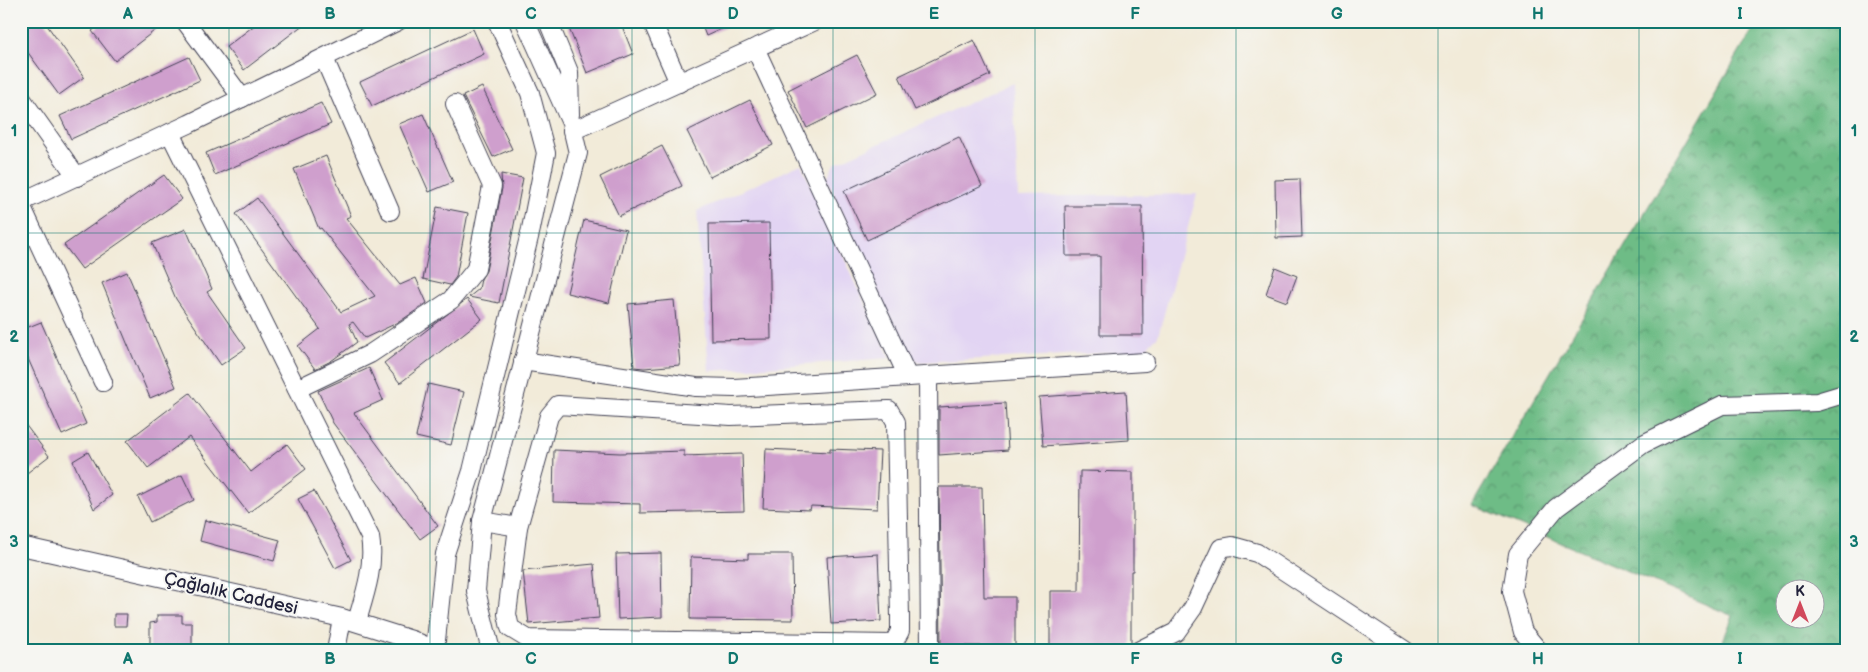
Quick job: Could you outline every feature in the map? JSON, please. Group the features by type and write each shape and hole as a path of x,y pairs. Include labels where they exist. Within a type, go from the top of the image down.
{"street":[{"path":"186,21 242,98"},
{"path":"436,650 445,554 472,471 529,239 546,153 530,92 498,21"},
{"path":"491,651 476,592 482,521 578,153 571,127 525,21"},
{"path":"548,21 569,72 571,127"},
{"path":"652,21 679,83"},
{"path":"571,127 679,83 815,21"},
{"path":"103,382 21,204 324,58 389,23"},
{"path":"755,48 908,377"},
{"path":"324,58 390,211"},
{"path":"21,98 77,177"},
{"path":"297,389 370,354 451,300 476,269 492,186 455,104"},
{"path":"170,133 370,536 373,552 364,597 349,619 336,651"},
{"path":"523,361 696,387 734,388 1145,362"},
{"path":"928,376 930,651"},
{"path":"732,416 734,388"},
{"path":"1539,651 1523,632 1512,591 1518,554 1556,508 1643,444 1722,405 1817,402 1847,393"},
{"path":"558,405 732,416 889,410 896,422 900,631 893,644 528,639 510,628 507,614 518,527 548,416 558,405"},
{"path":"482,521 518,527"},
{"name":"Çağlalık Caddesi","path":"21,546 349,619 436,650"},
{"path":"1138,651 1176,632 1193,608 1220,548 1232,546 1257,553 1406,651"}],"shaded area":[{"path":"1013,83 1018,197 1197,194 1158,336 1143,351 920,362 907,355 827,179 834,164"},
{"path":"801,164 890,358 709,371 697,211"}],"green space":[{"path":"1758,21 1847,21 1847,651 1719,651 1733,616 1472,505"}],"building":[{"path":"21,21 44,21 84,77 59,95 21,43"},
{"path":"105,21 152,21 158,28 115,61 92,31"},
{"path":"260,21 308,21 244,70 226,47"},
{"path":"566,21 620,21 633,54 587,73"},
{"path":"700,21 739,21 706,36"},
{"path":"473,29 484,54 372,106 360,82"},
{"path":"974,40 990,75 915,110 899,76"},
{"path":"857,55 877,93 807,128 788,90"},
{"path":"189,57 200,80 71,139 60,116"},
{"path":"482,87 512,149 493,157 463,96"},
{"path":"750,100 773,145 710,177 687,131"},
{"path":"321,103 331,124 215,175 206,153"},
{"path":"423,114 453,182 429,192 399,124"},
{"path":"959,137 982,186 867,240 844,191"},
{"path":"662,146 682,186 619,216 600,177"},
{"path":"326,156 351,216 346,218 400,285 416,278 427,303 399,322 365,338 353,322 349,324 357,342 331,361 315,369 298,346 320,329 236,214 257,198 341,312 375,296 321,228 319,229 294,169"},
{"path":"501,174 523,178 499,303 469,297 479,289 481,279 486,271 502,188"},
{"path":"164,175 182,199 82,269 64,245"},
{"path":"1300,179 1302,237 1276,238 1275,180"},
{"path":"1065,206 1142,206 1143,335 1100,335 1100,256 1066,256"},
{"path":"437,207 468,213 456,277 450,285 423,279"},
{"path":"584,220 626,230 609,303 567,293"},
{"path":"769,223 771,339 711,340 709,224"},
{"path":"186,229 212,289 207,292 246,348 221,365 176,299 152,243"},
{"path":"1275,267 1297,276 1287,302 1266,294"},
{"path":"127,272 176,387 150,398 102,283"},
{"path":"467,299 482,319 400,383 384,363"},
{"path":"674,300 680,365 634,367 628,304"},
{"path":"41,322 86,424 62,435 21,343 21,330"},
{"path":"369,368 383,400 354,413 438,526 420,539 333,423 318,391"},
{"path":"428,384 464,392 451,445 416,437"},
{"path":"1126,391 1129,440 1043,446 1039,397"},
{"path":"190,393 251,472 287,444 306,469 248,513 189,437 148,468 127,441"},
{"path":"1005,403 1008,450 939,455 939,407"},
{"path":"21,419 49,456 27,473 21,465"},
{"path":"766,449 830,452 830,449 880,451 877,509 811,506 810,510 763,508"},
{"path":"554,450 620,453 684,451 684,456 742,454 744,511 640,513 640,504 553,502"},
{"path":"88,452 112,495 94,509 73,461"},
{"path":"1080,471 1133,472 1131,644 1128,647 1050,647 1050,591 1079,591"},
{"path":"182,475 194,500 150,522 138,497"},
{"path":"939,487 982,487 984,597 1015,597 1015,646 941,646"},
{"path":"314,491 351,560 335,568 298,499"},
{"path":"205,520 280,540 274,561 200,541"},
{"path":"661,553 662,617 618,619 616,554"},
{"path":"748,554 792,554 793,620 690,619 691,557 748,559"},
{"path":"878,554 881,621 831,624 827,557"},
{"path":"594,564 599,618 529,624 523,571"},
{"path":"114,614 127,614 126,626 114,626"},
{"path":"157,615 182,615 182,623 192,623 192,651 150,651 150,623 157,622"}]}
